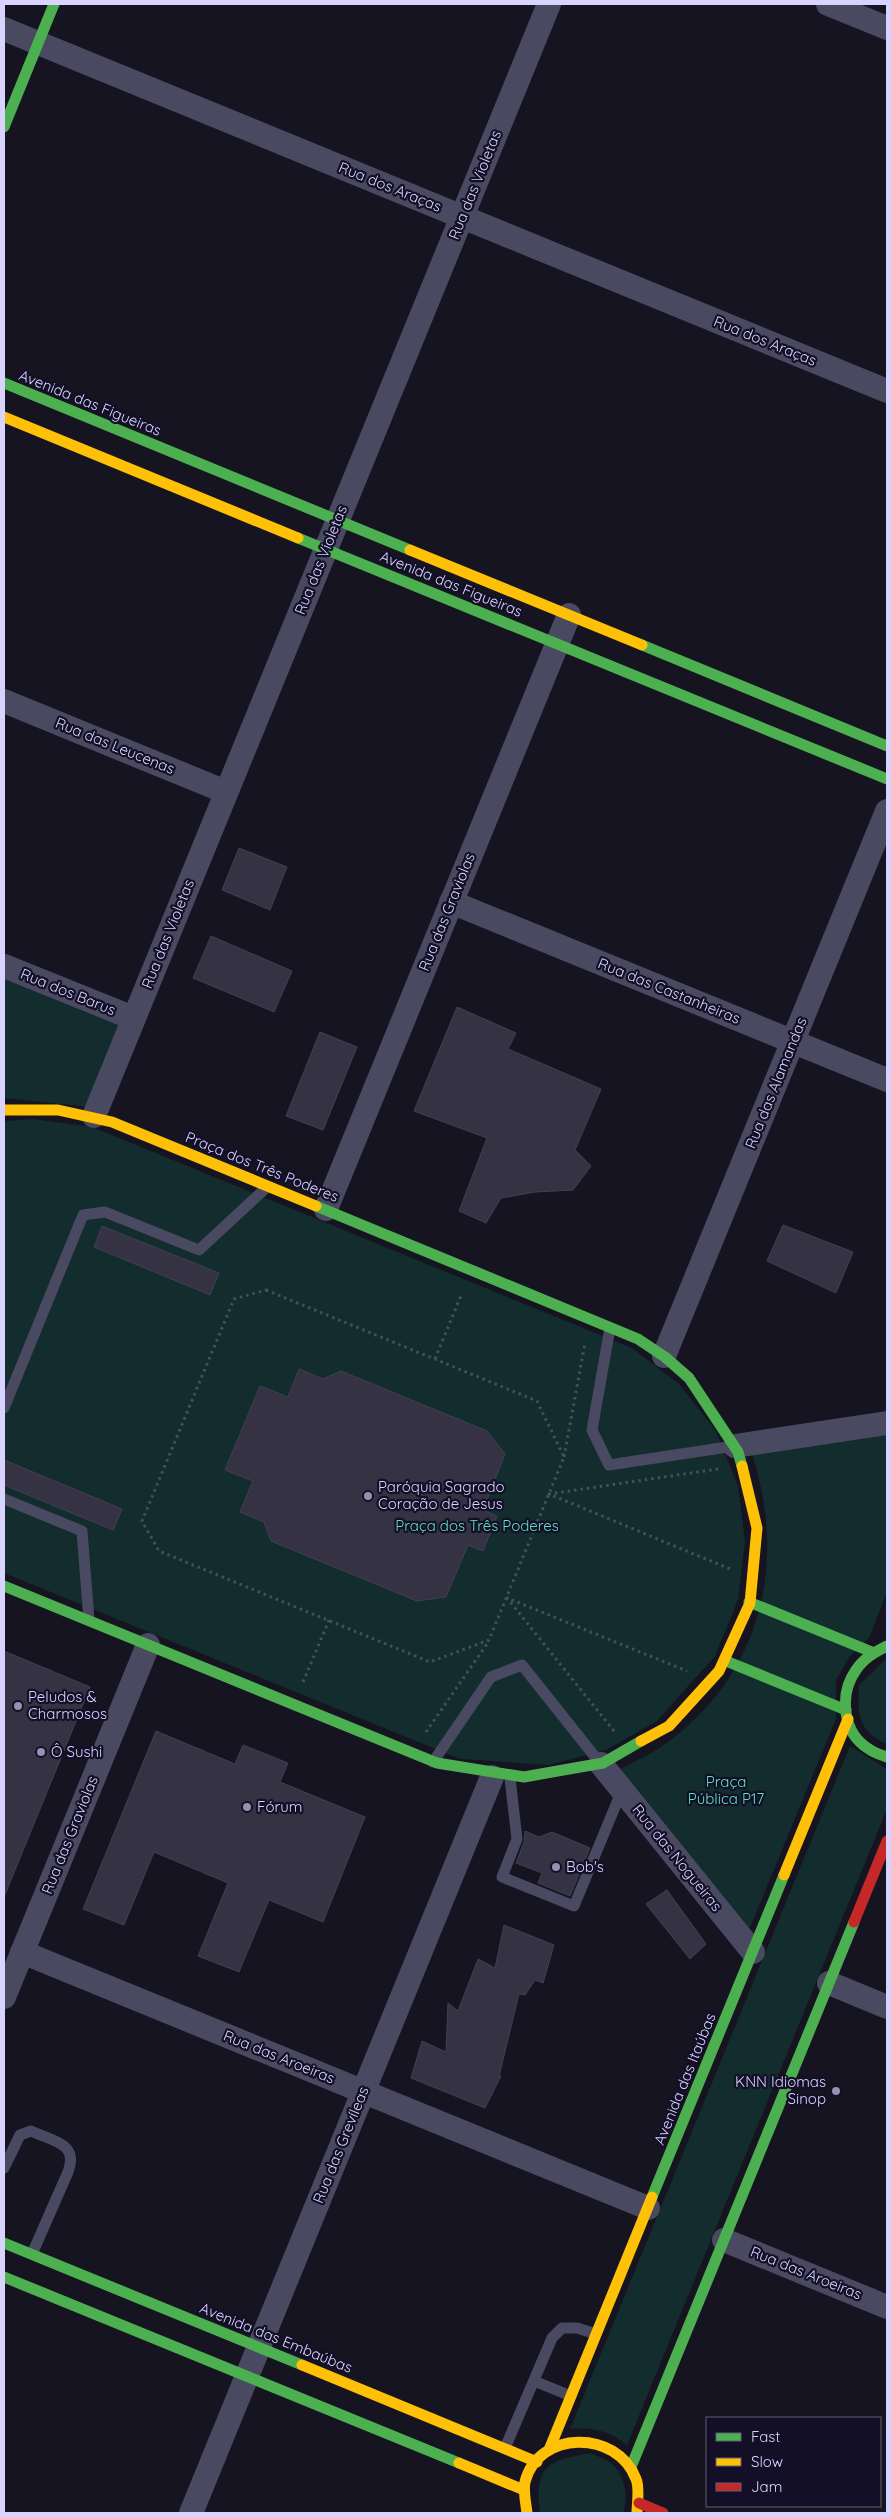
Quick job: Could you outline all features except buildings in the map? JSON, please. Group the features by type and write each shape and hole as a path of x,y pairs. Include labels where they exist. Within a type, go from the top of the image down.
{"street":[{"path":"4,127 54,4"},
{"name":"Rua das Violetas","path":"94,1116 549,4"},
{"path":"828,4 887,28"},
{"name":"Rua dos Araças","path":"4,29 887,391"},
{"name":"Avenida das Figueiras","path":"4,383 887,746"},
{"name":"Avenida das Figueiras","path":"4,417 887,779"},
{"name":"Rua das Graviolas","path":"326,1209 569,615"},
{"name":"Rua das Leucenas","path":"4,700 226,792"},
{"name":"Rua das Alamandas","path":"664,1356 887,811"},
{"name":"Rua das Castanheiras","path":"452,902 887,1080"},
{"name":"Rua dos Barus","path":"4,966 133,1018"},
{"name":"Praça dos Três Poderes","path":"4,1110 32,1108 63,1110 94,1116 326,1209 638,1338 664,1356 687,1376 708,1400 725,1425 739,1456 755,1512 757,1543 754,1578 739,1634 726,1661 712,1681 676,1720 630,1752 601,1764 551,1777 501,1778 459,1771 433,1762 4,1586"},
{"path":"739,1456 887,1423"},
{"path":"749,1602 879,1649 884,1632"},
{"name":"Rua das Graviolas","path":"4,1997 148,1645"},
{"name":"Avenida das Itaúbas","path":"549,2450 753,1952 847,1714 845,1693 850,1677 859,1663 879,1649"},
{"path":"726,1661 847,1714 853,1731 864,1744 887,1757"},
{"name":"Rua das Nogueiras","path":"601,1764 753,1952"},
{"name":"Rua das Grevíleas","path":"191,2513 363,2092 501,1778"},
{"path":"631,2467 887,1841"},
{"name":"Rua das Aroeiras","path":"22,1952 648,2208"},
{"path":"829,1983 887,2007"},
{"name":"Rua das Aroeiras","path":"724,2240 887,2307"},
{"name":"Avenida das Embaúbas","path":"4,2243 536,2462"},
{"path":"4,2277 524,2490"},
{"path":"525,2511 524,2490 527,2477 536,2462 549,2450 569,2441 583,2439 611,2447 624,2457 631,2467 638,2484 638,2508 663,2513"}],"lane":[{"path":"4,1408 83,1215 105,1212 199,1250 268,1186"},
{"path":"611,1326 592,1430 609,1465 739,1456"},
{"path":"4,1500 82,1531 90,1621"},
{"path":"433,1762 491,1677 522,1665 601,1764"},
{"path":"501,1778 517,1839 502,1877 574,1906 622,1790"},
{"path":"4,2168 20,2135 26,2132 31,2131 40,2135 66,2148 72,2154 72,2161 68,2172 32,2254"},
{"path":"504,2448 552,2338 562,2328 577,2328 596,2334"},
{"path":"534,2381 571,2396"}],"path":[{"path":"435,1359 472,1270"},
{"path":"489,1640 430,1662 159,1551 142,1521 234,1299 266,1290 537,1401 564,1457"},
{"path":"412,1753 489,1640 507,1598 564,1457 590,1318"},
{"path":"549,1494 739,1456"},
{"path":"549,1494 754,1578"},
{"path":"507,1598 712,1681"},
{"path":"507,1598 630,1752"},
{"path":"294,1704 328,1620"}],"green space":[{"path":"4,973 139,1029 109,1109 4,1098"},
{"name":"Praça dos Três Poderes","path":"33,1119 92,1127 632,1348 679,1384 716,1431 738,1486 745,1541 738,1600 715,1656 657,1721 606,1750 549,1765 460,1759 4,1573 4,1121"},
{"name":"Praça Pública P17","path":"887,1430 887,1592 869,1638 850,1656 836,1680 836,1719 747,1935 616,1771 665,1744 703,1711 728,1679 747,1645 760,1608 766,1570 767,1531 762,1491 751,1451"},
{"path":"887,1658 887,1744 870,1734 865,1728 859,1713 858,1695 859,1685"},
{"path":"850,1746 887,1769 887,1809 627,2445 614,2436 600,2431 570,2429"},
{"path":"591,2453 611,2463 620,2475 626,2494 623,2513 540,2513 540,2484 542,2475 547,2468 564,2459"}],"traffic: fast":[{"path":"4,127 54,4"},
{"path":"4,383 410,550"},
{"path":"298,538 887,779"},
{"path":"642,645 887,746"},
{"path":"316,1206 638,1339 665,1357 689,1378 738,1452 742,1466"},
{"path":"4,1586 437,1763 524,1777 603,1763 641,1741"},
{"path":"749,1602 872,1652"},
{"path":"887,1646 870,1656 856,1670 847,1690 846,1701 846,1713 853,1733 860,1742 871,1750 887,1757"},
{"path":"726,1661 846,1710"},
{"path":"652,2197 784,1875"},
{"path":"631,2467 854,1922"},
{"path":"4,2243 302,2365"},
{"path":"4,2277 459,2463"}],"traffic: slow":[{"path":"4,417 298,538"},
{"path":"410,550 642,645"},
{"path":"4,1110 58,1110 112,1122 316,1206"},
{"path":"641,1741 669,1726 719,1671 750,1603 757,1528 742,1466"},
{"path":"784,1875 848,1719"},
{"path":"549,2450 652,2197"},
{"path":"302,2365 537,2462"},
{"path":"527,2513 524,2486 533,2465 545,2453 561,2445 578,2442 596,2444 612,2451 626,2463 637,2483 637,2513"},
{"path":"459,2463 524,2490"}],"traffic: jam":[{"path":"854,1922 887,1841"},
{"path":"639,2503 663,2513"}],"place":[{"name":"Paróquia Sagrado Coração de Jesus","path":"368,1496"},
{"name":"Peludos & Charmosos","path":"18,1706"},
{"name":"Ô Sushi","path":"41,1752"},
{"name":"Fórum","path":"247,1807"},
{"name":"Bob's","path":"556,1867"},
{"name":"KNN Idiomas Sinop","path":"836,2091"}]}
